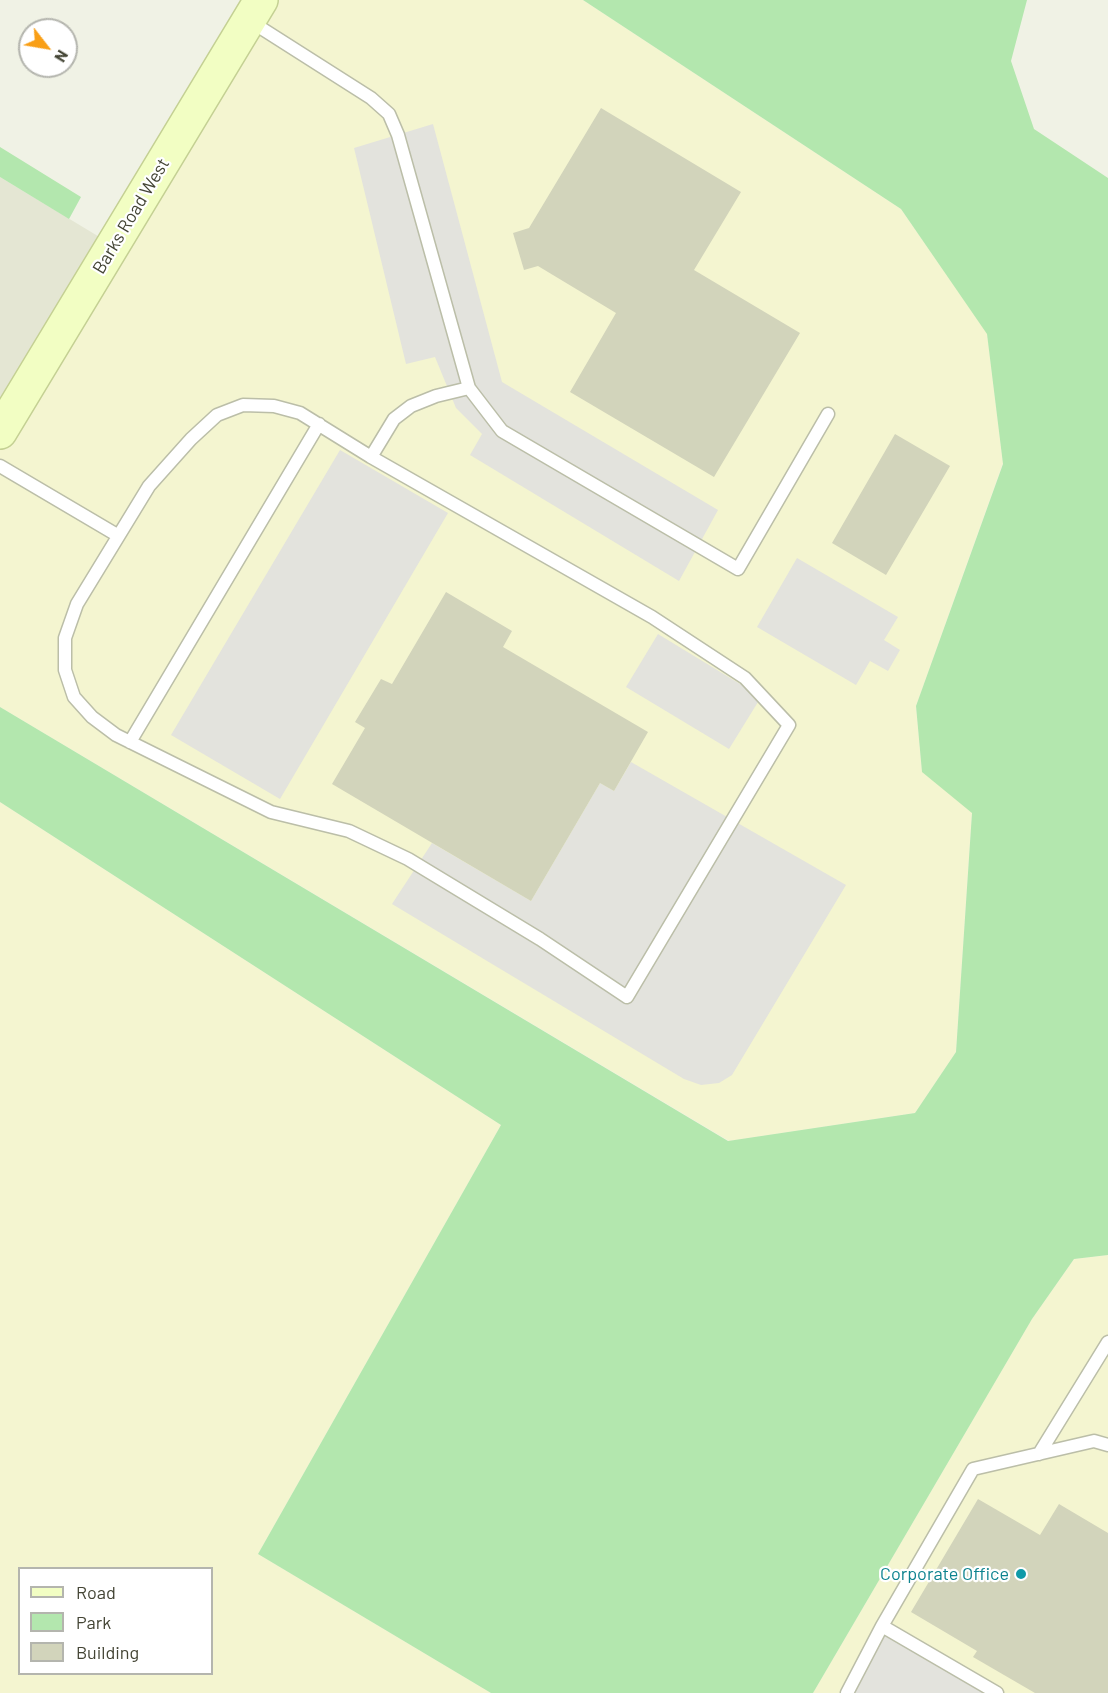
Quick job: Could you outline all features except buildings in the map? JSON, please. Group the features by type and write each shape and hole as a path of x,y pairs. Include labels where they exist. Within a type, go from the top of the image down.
{"street":[{"name":"Barks Road West","path":"0,432 255,10"}],"lane":[{"path":"255,10 389,114 398,135 469,388 502,431 738,569 828,414"},
{"path":"371,457 394,419 411,406 436,396 469,388"},
{"path":"243,405 274,406 300,413 371,457 652,617 745,678 789,725 627,997 540,939 408,859 348,831 271,812 116,735 92,717 74,697 64,670 65,638 77,604 149,486 191,439 217,415 243,405"},
{"path":"130,742 319,424"},
{"path":"0,466 117,536"},
{"path":"1039,1454 1108,1342"},
{"path":"847,1693 882,1626 973,1469 1094,1442 1108,1445"},
{"path":"882,1626 997,1693"}],"shaded area":[{"path":"253,0 583,0 901,209 987,333 1003,463 916,706 922,771 972,812 956,1052 915,1113 729,1141 0,707 0,421"},
{"path":"433,124 502,382 718,510 679,581 470,455 482,434 456,408 435,357 406,364 354,148"},
{"path":"0,177 106,241 0,421"},
{"path":"340,450 448,513 280,799 171,735"},
{"path":"797,558 898,617 884,640 900,650 888,671 870,661 856,685 757,627"},
{"path":"658,634 745,687 758,702 729,749 626,687"},
{"path":"631,762 846,885 732,1075 719,1083 701,1085 684,1079 392,904 432,843 531,901 600,783 614,791"},
{"path":"0,802 501,1125 258,1554 491,1693 0,1693"},
{"path":"1108,1255 1108,1693 813,1693 1032,1319 1074,1259"},
{"path":"882,1626 997,1693 847,1693"}],"green space":[{"path":"583,0 1027,0 1011,61 1034,129 1108,178 1108,1255 1074,1259 1032,1319 813,1693 491,1693 258,1554 501,1125 0,802 0,707 728,1141 915,1113 956,1052 972,813 922,772 916,706 1003,464 987,334 901,209"},
{"path":"0,147 81,197 69,219 0,177"}],"place":[{"name":"Corporate Office","path":"1021,1574"}]}
